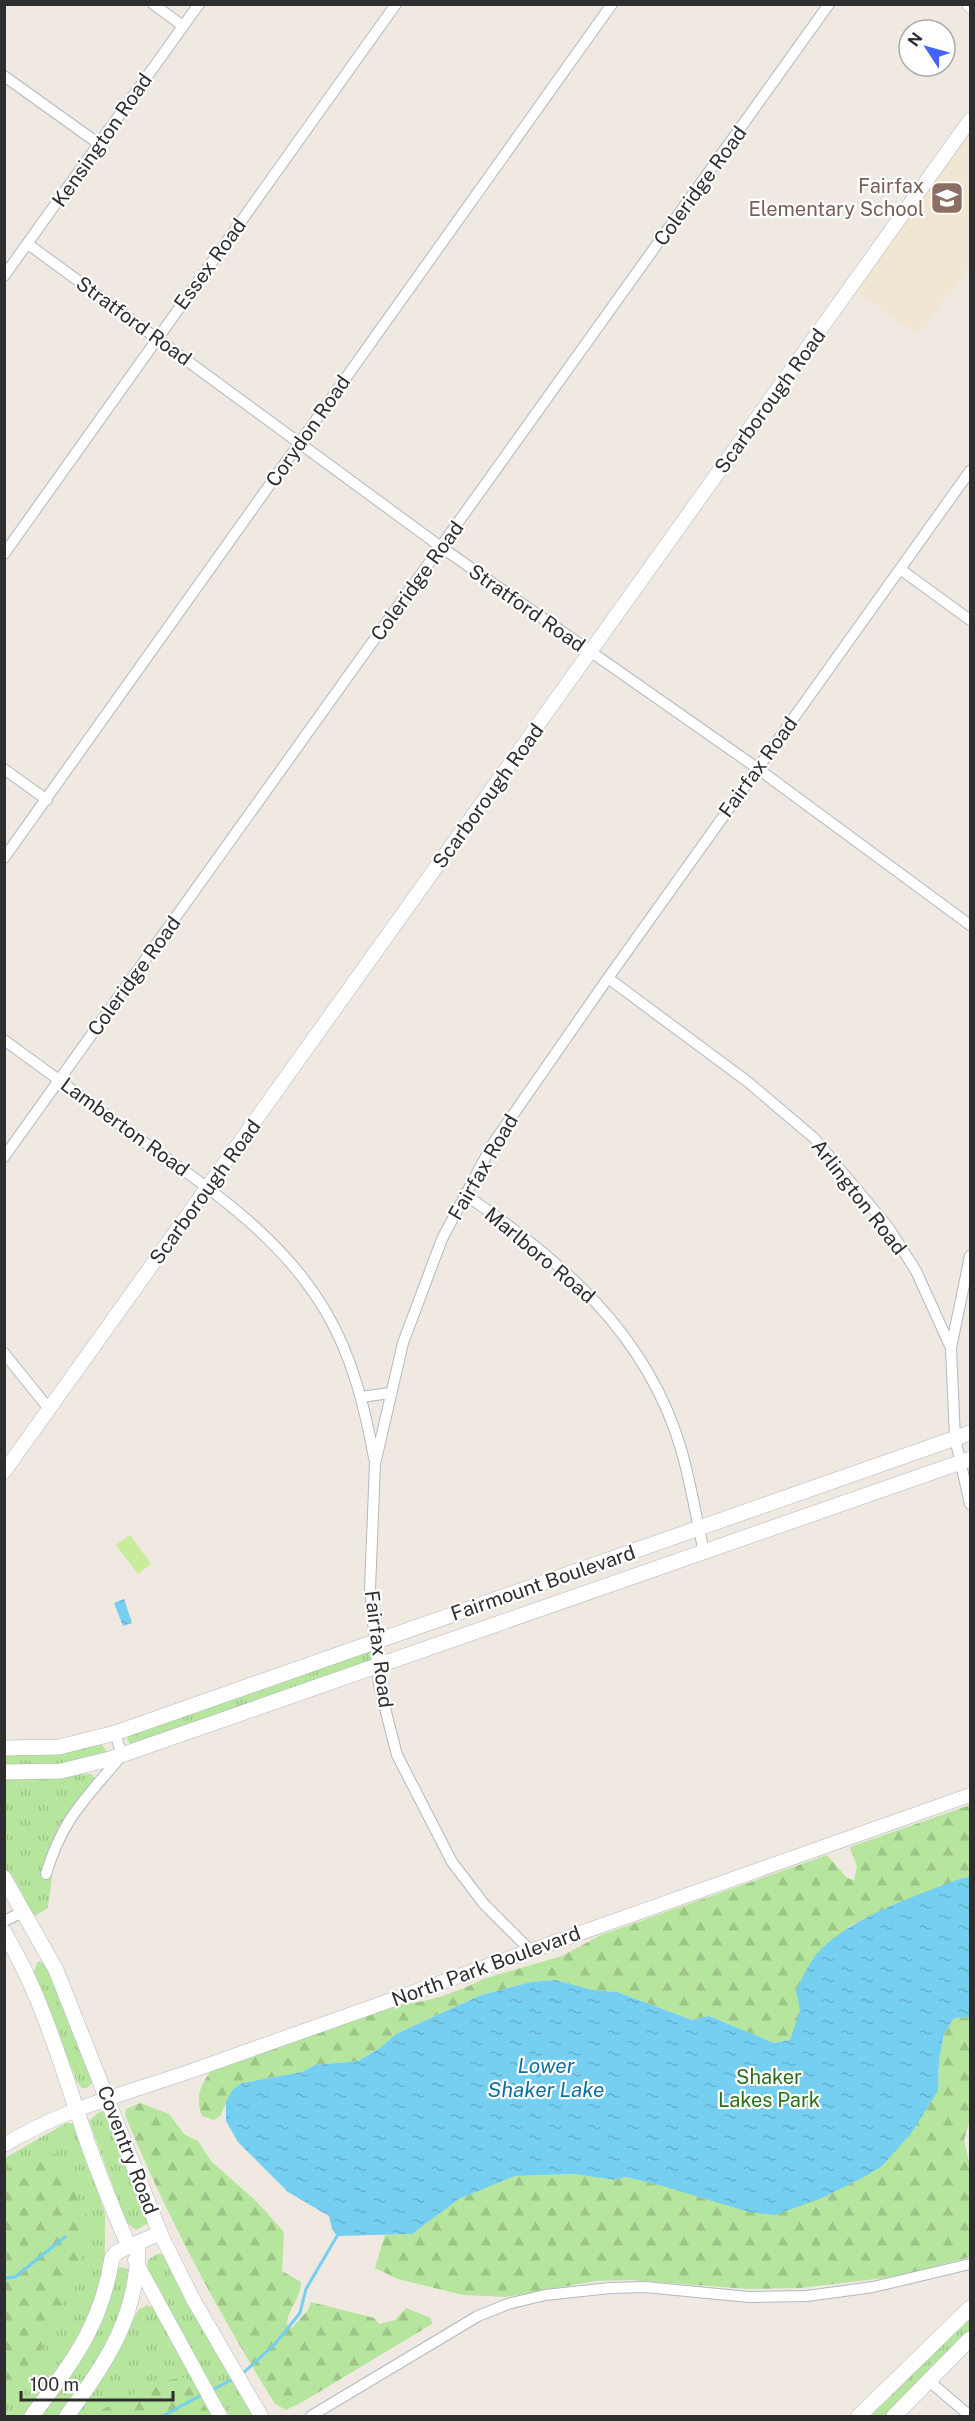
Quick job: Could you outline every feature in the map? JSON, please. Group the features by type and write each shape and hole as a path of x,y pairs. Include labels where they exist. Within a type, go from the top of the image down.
{"main road":[{"name":"Fairmount Boulevard","path":"4,1748 59,1747 115,1733 970,1433"},
{"name":"Fairmount Boulevard","path":"4,1772 61,1771 122,1755 965,1461"},
{"name":"Coventry Road","path":"4,1878 25,1911 56,1970 160,2233"},
{"name":"Coventry Road","path":"4,1932 17,1953 48,2024 76,2109 133,2245"},
{"path":"32,2416 89,2335 99,2314 112,2258 117,2253 160,2233"},
{"path":"67,2416 114,2349 131,2305 138,2267 133,2245"},
{"path":"859,2416 970,2308"},
{"path":"894,2416 970,2339"}],"street":[{"path":"153,4 183,26"},
{"name":"Kensington Road","path":"4,276 199,4"},
{"name":"Essex Road","path":"4,555 396,4"},
{"name":"Corydon Road","path":"4,858 612,4"},
{"name":"Coleridge Road","path":"4,1157 829,4"},
{"path":"4,76 99,144"},
{"name":"Scarborough Road","path":"4,1472 970,120"},
{"name":"Stratford Road","path":"28,244 301,442 441,547 757,768 970,925"},
{"name":"Fairfax Road","path":"530,1950 484,1904 452,1862 422,1808 397,1755 379,1685 370,1589 375,1464 390,1393 417,1299 442,1239 492,1145 608,978 970,471"},
{"path":"900,569 970,620"},
{"path":"4,769 47,800"},
{"name":"Arlington Road","path":"608,978 748,1082 814,1138 888,1227 916,1271 951,1348 955,1438 965,1461 970,1504"},
{"name":"Lamberton Road","path":"4,1040 208,1188 266,1235 308,1284 327,1313 361,1397 375,1464"},
{"name":"Marlboro Road","path":"464,1194 516,1229 577,1281 619,1327 656,1387 681,1448 704,1552"},
{"path":"951,1348 970,1256"},
{"path":"4,1353 49,1409"},
{"path":"361,1397 390,1393"},
{"path":"46,1874 67,1820 122,1755 115,1733"},
{"name":"North Park Boulevard","path":"4,2145 43,2123 108,2097 201,2068 970,1795"},
{"path":"4,1921 25,1911"},
{"name":"Coventry Road","path":"160,2233 227,2359 261,2416"},
{"path":"311,2416 478,2316 508,2304 545,2295 645,2287 749,2297 807,2296 873,2287 970,2264"},
{"path":"138,2267 220,2416"},
{"path":"929,2381 970,2416"}],"shaded area":[{"name":"Fairfax Elementary School","path":"970,131 970,266 918,335 856,291"}],"green space":[{"path":"130,1535 151,1564 138,1574 116,1545"},
{"path":"367,1651 372,1654 373,1658 369,1663 137,1746 129,1743 127,1739 131,1733"},
{"path":"102,1745 107,1752 74,1764 5,1766 5,1753"},
{"path":"91,1774 95,1778 60,1825 48,1853 44,1874 52,1876 48,1908 34,1916 5,1867 4,1778 25,1780"},
{"path":"970,1805 970,1877 962,1878 851,1925 812,1960 796,2028 790,2040 774,2043 709,2016 692,2020 617,1992 593,1990 555,1980 531,1982 481,1995 396,2034 380,2048 358,2061 315,2065 302,2072 242,2083 233,2089 220,2116 214,2120 202,2116 199,2103 200,2092 212,2070 405,2003 434,1998 483,1979 562,1956 601,1935 827,1855 847,1878 854,1880 857,1867 850,1847"},
{"path":"38,1961 47,1965 92,2076 92,2083 87,2088 82,2088 77,2082 34,1972"},
{"path":"970,2017 970,2120 964,2140 970,2166 970,2257 900,2276 801,2288 748,2289 631,2280 595,2281 506,2297 463,2295 398,2279 375,2268 385,2235 412,2234 459,2199 515,2176 574,2174 614,2180 626,2177 666,2187 822,2198 882,2166 938,2091 939,2060 944,2034 954,2018"},
{"path":"140,2103 169,2114 185,2135 198,2141 211,2161 257,2202 284,2232 282,2271 301,2282 288,2318 287,2324 292,2328 308,2310 311,2302 374,2318 379,2324 395,2320 406,2308 431,2318 432,2324 304,2401 286,2410 275,2404 194,2262 141,2152 125,2115 126,2109"},
{"path":"106,2111 148,2216 147,2224 136,2230 126,2222 89,2121 99,2112"},
{"path":"66,2123 74,2123 105,2213 102,2280 91,2318 26,2416 5,2416 5,2158"},
{"path":"42,2151 59,2156 89,2220 80,2261 32,2371 5,2381 5,2170"},
{"path":"156,2254 163,2254 170,2261 256,2416 230,2416 208,2382 147,2269 148,2260"},
{"path":"120,2267 129,2269 131,2275 117,2332 61,2416 39,2416 87,2351 99,2328 116,2270"},
{"path":"147,2305 154,2308 216,2416 73,2416 116,2356 138,2310"},
{"path":"970,2307 970,2339 894,2416 859,2416"},
{"path":"186,2377 211,2416 92,2416 125,2397 161,2382"}],"water":[{"path":"124,1599 132,1623 123,1626 114,1603"},
{"name":"Lower Shaker Lake","path":"970,1877 970,2017 954,2018 944,2034 939,2060 938,2091 910,2135 882,2166 822,2198 775,2215 749,2212 626,2177 614,2180 574,2174 515,2176 459,2199 412,2234 337,2236 332,2229 329,2216 288,2192 238,2142 226,2121 226,2102 233,2089 242,2083 302,2072 315,2065 358,2061 380,2048 396,2034 481,1995 531,1982 555,1980 593,1990 617,1992 692,2020 709,2016 774,2043 790,2040 800,2011 796,1990 811,1962 824,1947 840,1934 880,1911 901,1901"}],"waterway":[{"path":"241,2375 275,2344 300,2313 306,2289 337,2236"},
{"path":"4,2278 15,2277 65,2237"},
{"path":"212,2390 235,2378"},
{"path":"163,2416 203,2394"}],"place":[{"name":"Fairfax Elementary School","path":"947,198"}],"park label":[{"name":"Shaker Lakes Park","path":"769,2088"}]}
